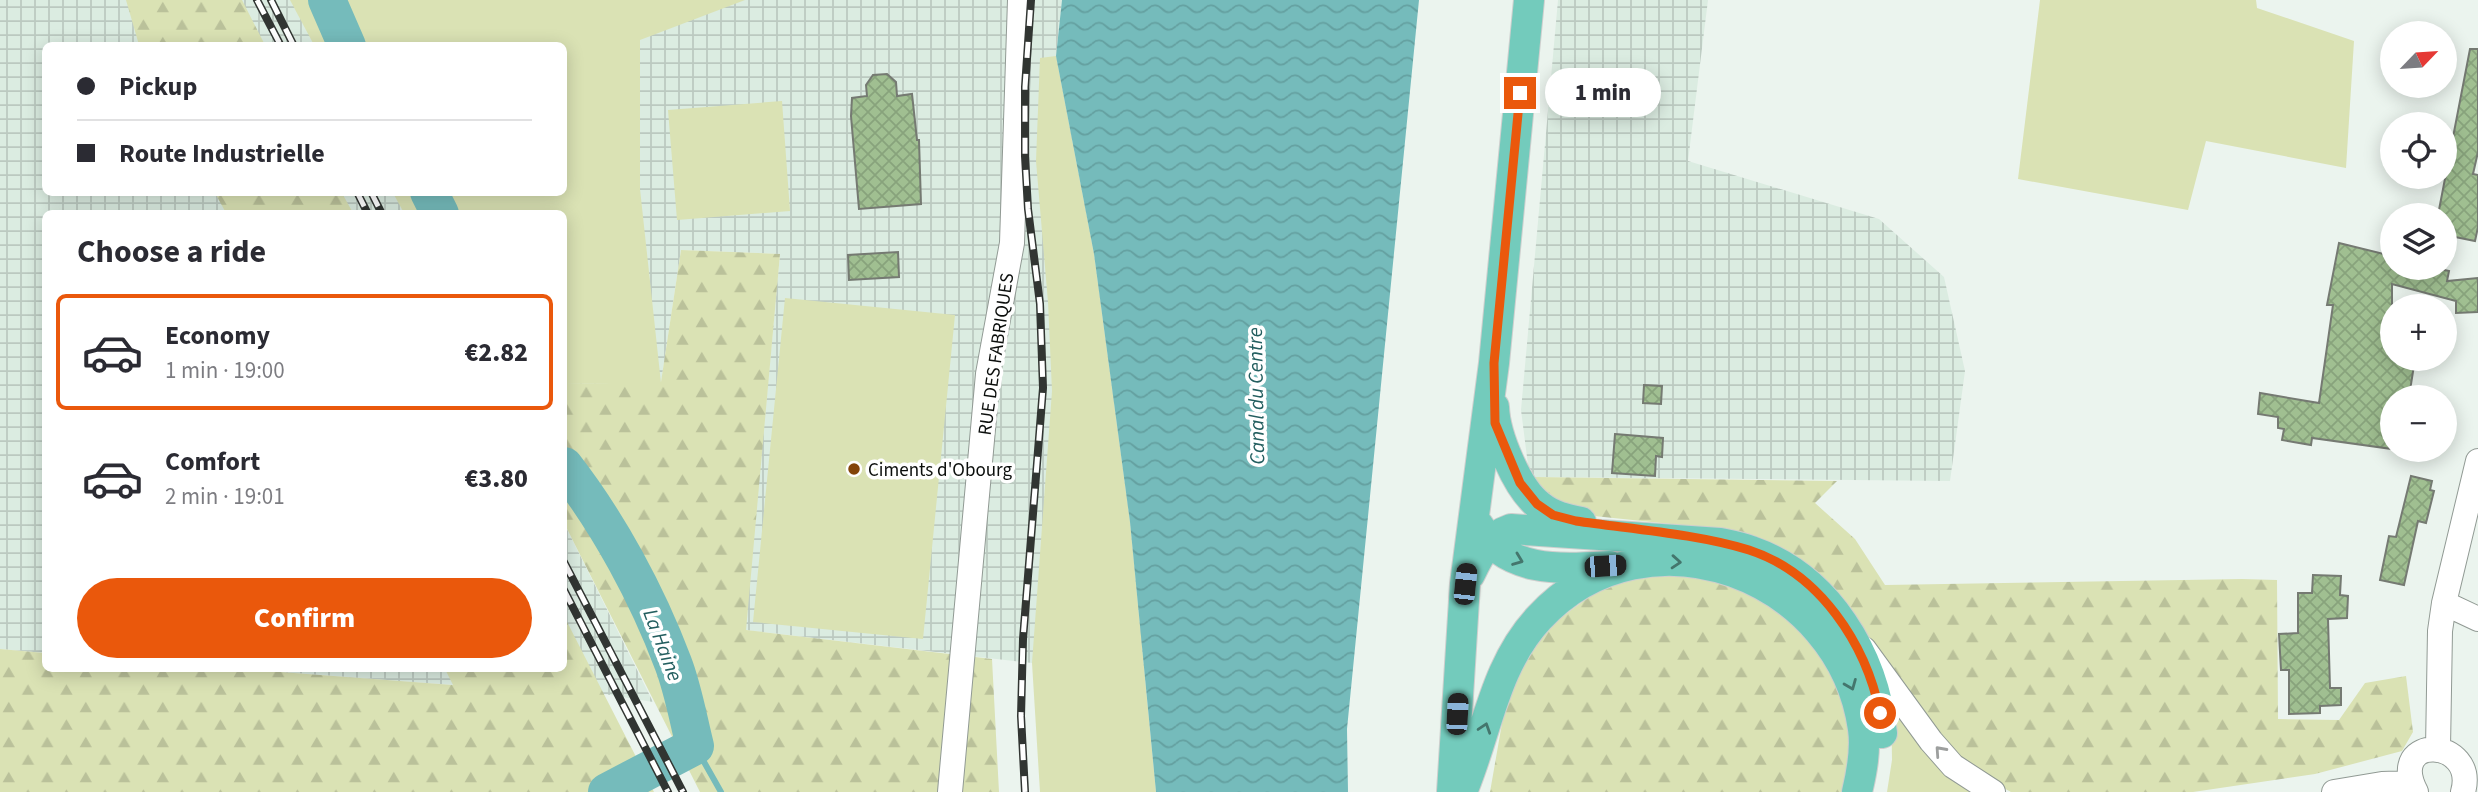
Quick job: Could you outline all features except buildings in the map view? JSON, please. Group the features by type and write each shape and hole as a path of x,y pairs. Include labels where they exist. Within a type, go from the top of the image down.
{"main road":[{"path":"1452,792 1465,584 1494,363 1529,0"},
{"path":"1494,363 1495,423 1520,483 1537,504 1553,515 1576,521 1720,542 1752,551 1779,564 1809,585 1836,613 1863,659 1875,687 1883,747 1878,792"},
{"path":"1473,513 1489,542 1500,552 1524,563 1576,568 1663,561 1689,563 1752,578 1776,591 1814,623 1839,659 1859,709 1864,731 1864,764 1857,792"},
{"path":"1465,584 1482,549 1497,534 1511,529 1720,542"},
{"path":"1462,792 1487,723 1497,685 1527,633 1552,605 1572,591 1628,565"}],"street":[{"name":"RUE DES FABRIQUES","path":"950,792 988,374 1012,243 1020,0"},
{"path":"2463,792 2468,780 2467,771 2458,752 2440,631 2444,603 2478,461"},
{"path":"2444,603 2478,619"},
{"path":"1844,625 1873,659 1938,750 1953,766 1993,792"},
{"path":"2334,792 2382,784 2414,788 2411,773 2414,763 2429,750 2458,752"},
{"path":"2470,792 2478,789"}],"shaded area":[{"path":"0,0 1062,0 1056,56 1094,254 1130,522 1146,681 1032,663 745,630 780,254 681,250 661,383 567,384 567,210 42,210 42,653 0,649"},
{"path":"1558,0 1708,0 1688,161 1879,219 1944,277 1965,371 1950,481 1534,477 1528,465 1521,410"},
{"path":"567,529 653,702 604,694 281,672 567,672"}],"green space":[{"path":"126,0 242,0 263,42 138,42"},
{"path":"290,0 745,0 640,40 640,189 661,383 567,384 567,210 402,210 395,196 567,196 567,42 312,42"},
{"path":"2040,0 2256,0 2257,8 2354,41 2346,168 2206,141 2188,210 2018,179"},
{"path":"1056,56 1094,254 1130,522 1156,792 1040,792 1032,663 1052,391 1048,302 1036,161 1040,58"},
{"path":"782,101 790,211 677,220 668,110"},
{"path":"217,196 344,196 351,210 224,210"},
{"path":"681,250 780,254 746,630 992,659 999,792 700,792 567,529 567,384 661,382"},
{"name":"Ciments d'Obourg","path":"785,298 955,315 923,639 753,622"},
{"path":"1534,477 1837,481 1815,503 1855,539 1885,585 2277,580 2278,719 2339,720 2365,683 2406,676 2413,732 2402,751 2315,774 2193,792 2011,792 1983,777 1954,754 1905,692 1856,618 1719,529 1575,514 1541,487"},
{"path":"1701,571 1796,617 1853,708 1848,792 1490,792 1511,672 1529,641 1623,572"},
{"path":"567,622 654,792 0,792 0,649 42,653 42,672 281,672 453,685 446,672 567,672"},
{"path":"1891,697 1977,792 1887,792 1892,760"}],"water":[{"name":"Canal du Centre","path":"1062,0 1419,0 1347,729 1348,792 1156,792 1130,522 1094,254 1056,56"}],"waterway":[{"name":"La Haine","path":"327,0 345,42"},
{"name":"La Haine","path":"431,196 438,210"},
{"name":"La Haine","path":"567,470 626,560 651,611 677,673 695,746 607,792"},
{"path":"695,746 721,792"}],"railway":[{"path":"257,0 279,42"},
{"path":"271,0 292,42"},
{"path":"1025,792 1021,716 1023,639 1043,388 1040,304 1028,209 1025,156 1025,87 1031,0"},
{"path":"359,196 366,210"},
{"path":"373,196 380,210"},
{"path":"567,568 683,792"},
{"path":"567,596 668,792"}],"place":[{"name":"Ciments d'Obourg","path":"854,469"}],"route":[{"path":"1520,93 1494,363 1495,423 1520,483 1537,504 1553,515 1576,521 1720,542 1752,551 1779,564 1809,585 1836,613 1863,659 1875,687 1880,713"}]}
